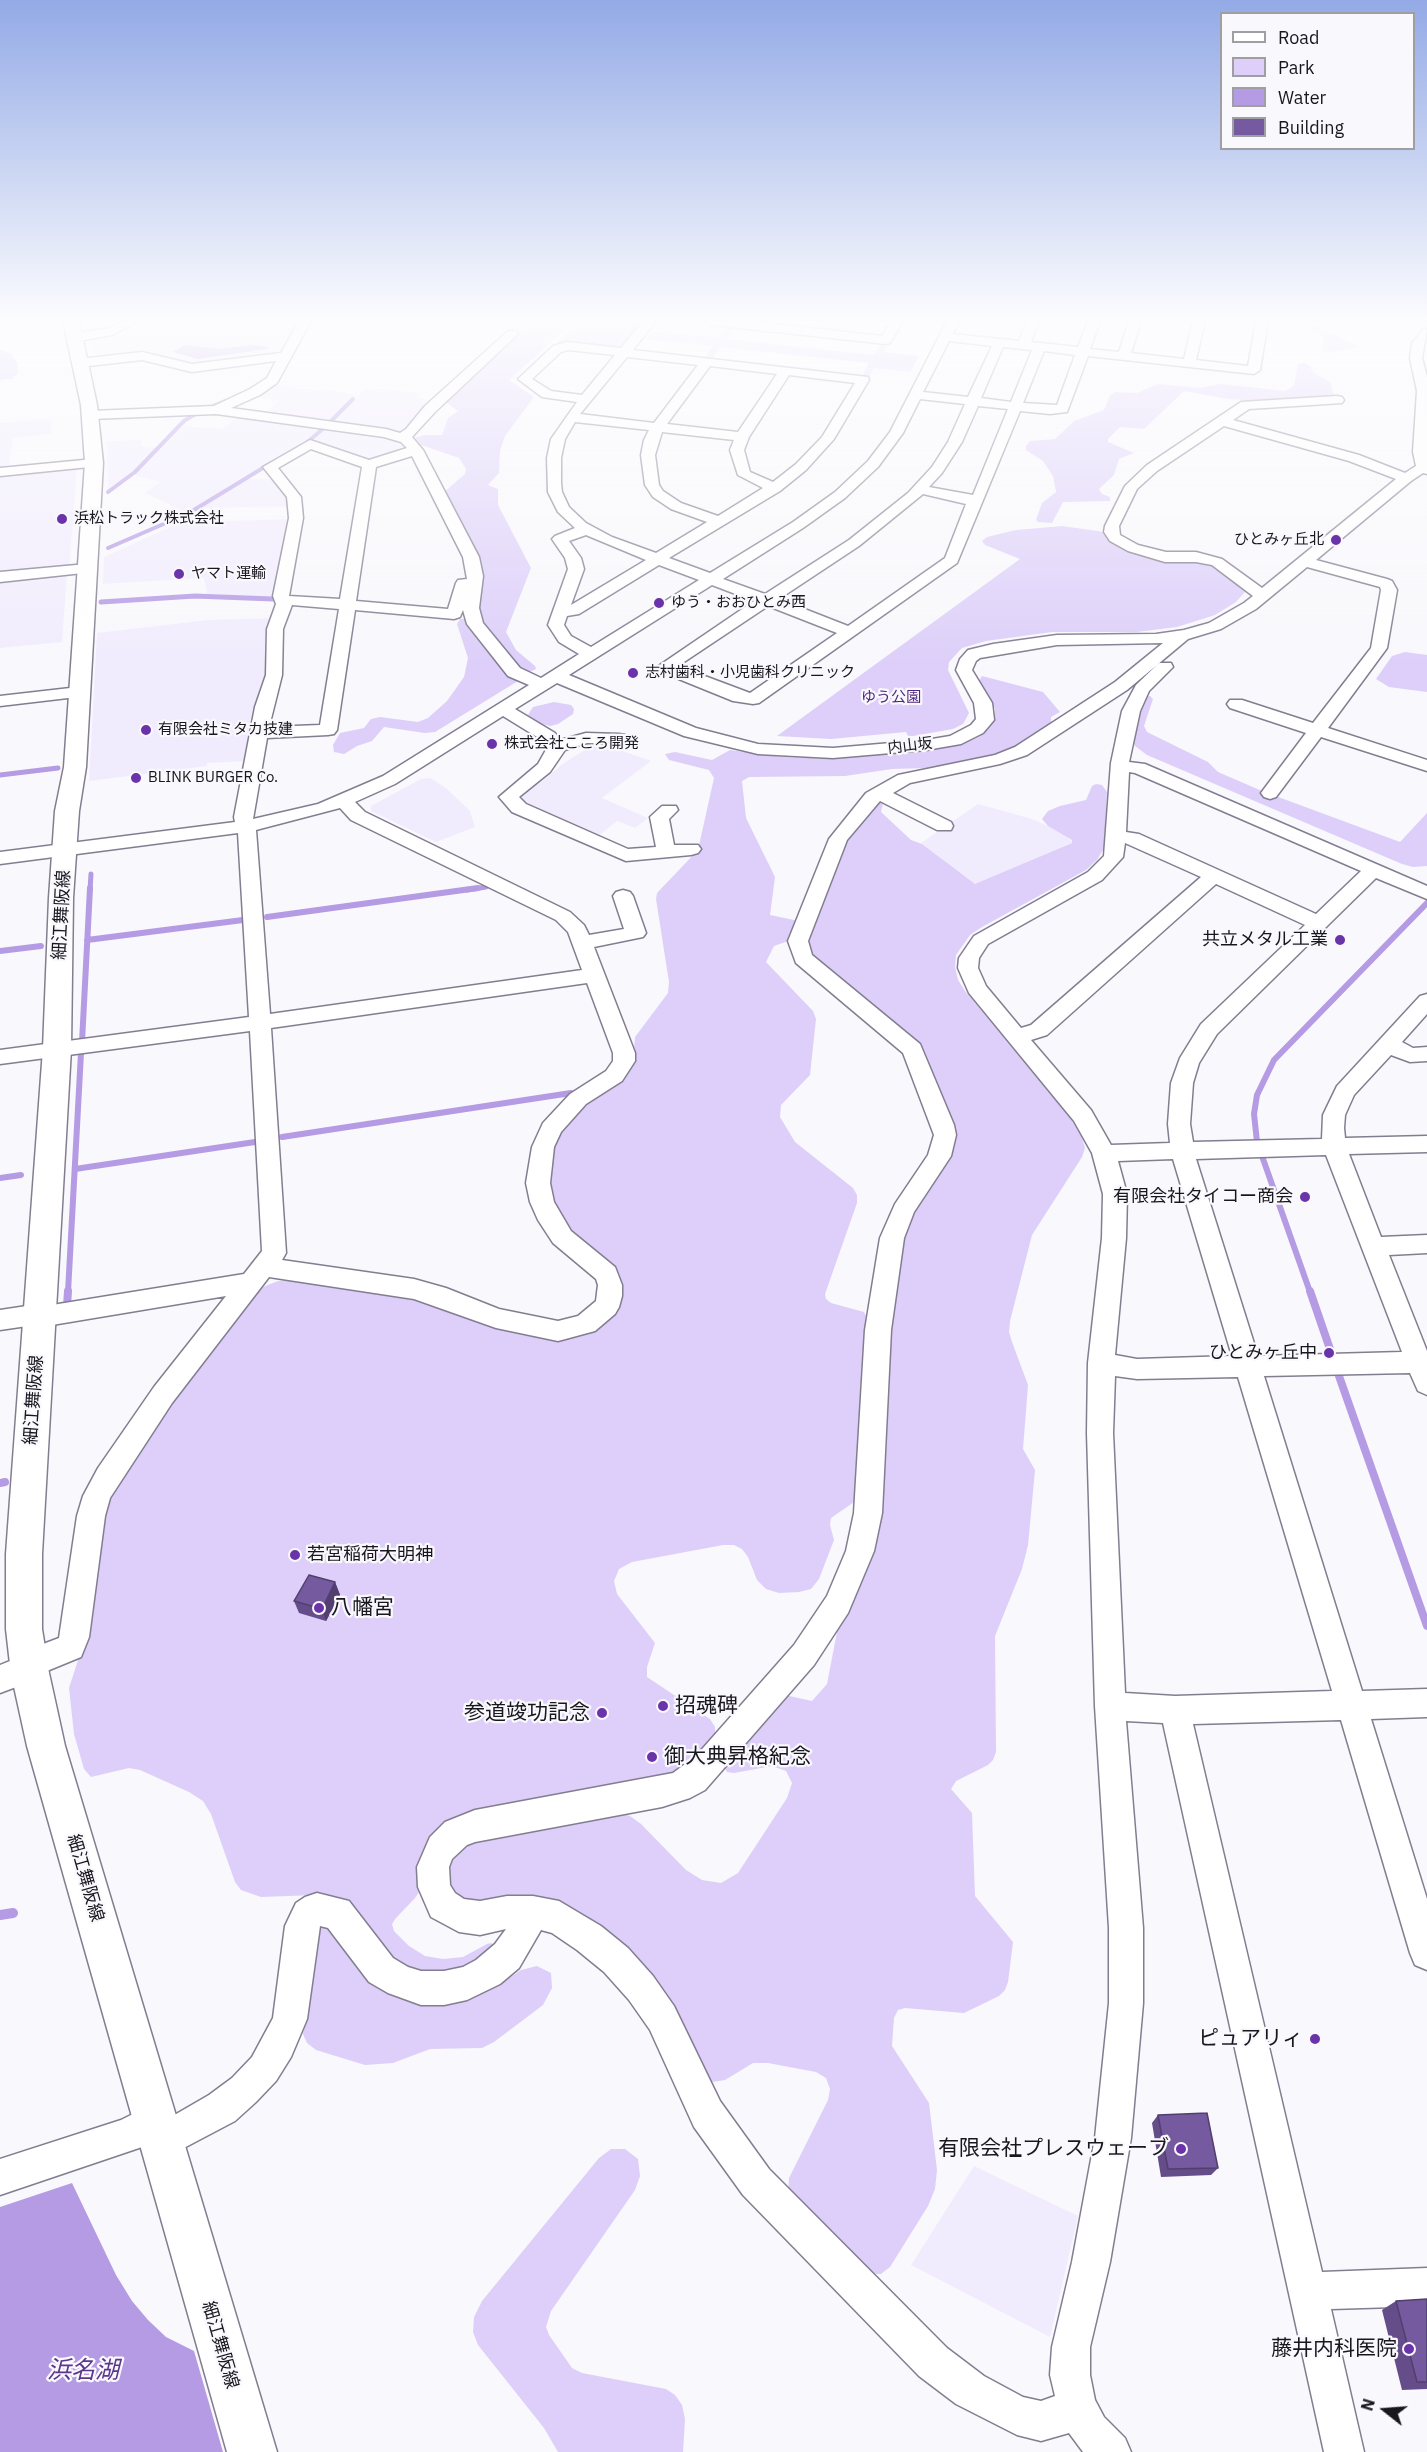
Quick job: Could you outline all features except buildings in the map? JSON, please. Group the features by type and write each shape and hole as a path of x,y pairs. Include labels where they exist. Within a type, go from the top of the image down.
{"main road":[{"name":"細江舞阪線","path":"92,435 94,463 75,767 65,850 57,1050 24,1554 24,1610 19,1670 46,1746 252,2452"}],"street":[{"path":"396,435 410,442 416,450 471,557 475,576 471,608 475,624 514,672 549,681"},
{"path":"559,435 554,451 555,492 563,509 586,529 658,560 850,632"},
{"path":"654,435 648,450 654,490 669,502 721,522"},
{"path":"729,435 742,437 737,450 741,470 750,478 775,488"},
{"path":"561,611 573,611 775,488 804,464 829,435"},
{"path":"0,858 246,827 301,815 344,801 389,780 810,518 849,487 885,448 892,435"},
{"path":"958,435 950,451 920,489 865,536 665,667 739,698 753,699 952,560 974,505 973,501"},
{"path":"920,489 973,501 979,498 1004,435"},
{"path":"1201,435 1152,468 1132,486 1123,500 1111,532 1123,543 1145,552 1165,557 1196,557 1217,562 1255,591 1264,594"},
{"path":"1273,435 1354,458 1406,477"},
{"path":"1076,2405 1059,2417 1041,2421 1017,2415 970,2390 933,2362 756,2182 707,2114 662,2018 616,1960 559,1918 533,1912 507,1912 480,1918 459,1915 443,1905 434,1887 433,1867 441,1848 456,1833 475,1826 662,1792 694,1779 719,1753 822,1630 843,1595 860,1551 870,1498 879,1318 892,1238 903,1210 939,1156 945,1135 939,1114 912,1049 803,958 798,941 837,839 879,792 910,777 1000,759 1021,751 1121,686 1183,635 1227,621 1264,594 1406,477 1426,468 1420,452 1421,435"},
{"path":"19,1670 71,1647 91,1516 97,1496 163,1395 274,1253 249,837 243,817 265,701 274,675 275,633 283,602 281,596 296,518 294,497 270,467 310,444 369,465 416,450"},
{"path":"0,472 94,463"},
{"path":"259,733 328,730 369,465"},
{"path":"586,529 560,539 573,558 576,568 556,625 560,634 578,648 592,654"},
{"path":"1270,793 1379,648 1389,590 1386,584 1381,582 1302,561"},
{"path":"283,602 292,600 454,614 468,569 474,568"},
{"path":"0,577 87,569"},
{"path":"1111,2452 1090,2431 1076,2405 1070,2375 1071,2347 1104,2200 1113,2138 1126,2003 1126,1928 1110,1706 1100,1432 1101,1363 1116,1216 1113,1183 1104,1153 1083,1116 976,988 968,968 974,948 991,933 1102,870 1113,857 1120,766 1125,734 1134,703 1142,689 1176,656 1183,635"},
{"name":"内山坂","path":"549,681 712,739 783,752 858,752 955,740 977,729 985,720 985,709 964,670 968,659 983,651 1057,640 1141,640 1183,635"},
{"path":"0,700 80,692"},
{"path":"1236,704 1427,766"},
{"path":"503,710 521,718 549,737 555,747 555,753 544,768 508,797 519,808 626,855 690,849"},
{"path":"555,747 586,738 619,739"},
{"path":"1120,766 1139,768 1427,893"},
{"path":"879,792 944,826"},
{"path":"0,1320 40,1315 257,1275 414,1289 437,1295 496,1318 544,1329 573,1329 598,1317 606,1307 610,1296 610,1285 606,1274 562,1237 550,1220 542,1202 538,1183 538,1165 551,1129 578,1099 614,1076 624,1061 624,1053 574,924 563,916 358,816 344,801"},
{"path":"666,851 659,817 669,810"},
{"path":"1116,837 1132,838 1318,923"},
{"path":"1373,870 1209,1029 1197,1045 1185,1073 1179,1103 1182,1150 1427,1953"},
{"path":"1017,1037 1039,1030 1215,876"},
{"path":"582,943 636,933 622,896"},
{"path":"0,1057 594,975"},
{"path":"1101,1363 1137,1369 1248,1366 1424,1369 1334,1146 1334,1115 1345,1091 1427,1001"},
{"path":"1387,1044 1410,1055 1427,1054"},
{"path":"1104,1153 1427,1144"},
{"path":"1373,1246 1427,1244"},
{"path":"1110,1706 1174,1710 1427,1703"},
{"path":"1174,1710 1344,2452"},
{"path":"0,2177 128,2136 158,2132 222,2108 244,2090 264,2069 279,2045 290,2019 302,1926 308,1915 316,1909 337,1913 381,1970 400,1981 421,1988 444,1988 489,1972 507,1956 521,1936 533,1912"},
{"path":"1308,2291 1427,2287"}],"shaded area":[{"path":"0,435 37,435 13,438 8,469 0,470"},
{"path":"175,435 312,435 305,442 243,477 187,513 145,493 160,482 135,475"},
{"path":"319,435 386,435 410,447 368,462 311,443"},
{"path":"142,440 141,446 157,448 132,472 108,489 107,441"},
{"path":"77,467 69,568 0,574 0,474"},
{"path":"247,479 275,479 290,498 290,506 201,508"},
{"path":"192,517 193,522 291,519 276,597 207,594 204,578 103,584 104,557"},
{"path":"67,574 62,642 0,648 0,580"},
{"path":"275,618 270,663 248,761 207,763 207,766 89,781 97,633 208,620"},
{"path":"605,745 651,761 602,798 648,818 635,828 617,821 597,837 524,805 515,797 534,781 539,784 564,763 591,746"},
{"path":"430,778 446,788 470,811 475,827 436,842 371,811 371,806 421,779"},
{"path":"978,804 1032,819 1059,831 1073,842 978,884 972,883 921,843"},
{"path":"974,2166 1078,2216 1050,2337 911,2265"}],"green space":[{"path":"423,435 505,435 500,451 499,473 488,485 498,489 498,505 531,568 506,632 516,650 536,669 527,673 523,672 481,623 477,600 444,492 465,474 466,469 459,458 421,445 415,438"},
{"path":"1059,435 1112,435 1108,442 1134,453 1119,459 1114,475 1099,489 1102,494 1110,497 1110,501 1063,502 1052,523 1038,522 1036,520 1042,503 1056,492 1053,476 1043,461 1026,450 1026,446 1030,441 1055,439"},
{"name":"ゆう公園","path":"1062,526 1098,531 1105,533 1109,539 1185,560 1212,564 1242,586 1245,592 1236,602 1215,615 1177,627 1137,632 1052,632 986,641 962,648 949,662 948,670 969,713 963,724 953,729 913,736 908,736 906,732 831,739 777,736 1020,559 985,545 982,541 987,537 1016,530"},
{"path":"460,619 466,619 518,681 435,732 425,733 384,727 372,741 344,754 334,752 333,745 340,733 364,728 371,719 380,717 418,722 428,718 447,701 464,677 468,658 457,624"},
{"path":"1405,652 1427,655 1427,692 1389,687 1376,679 1392,656"},
{"path":"982,676 1043,692 1060,712 1051,717 1051,725 1007,753 928,768 892,769 845,776 749,777 742,781 746,818 775,877 770,915 799,921 791,940 774,946 766,962 813,1011 816,1019 810,1075 781,1105 780,1117 795,1142 853,1188 857,1195 857,1203 825,1294 826,1299 831,1303 864,1312 868,1320 857,1500 831,1518 830,1525 834,1540 819,1579 811,1589 799,1592 779,1593 766,1589 757,1580 748,1557 742,1549 734,1545 723,1545 632,1562 619,1569 614,1581 617,1594 655,1643 647,1667 647,1677 710,1719 715,1727 715,1737 688,1770 472,1815 415,1898 392,1924 394,1931 409,1946 425,1956 443,1959 463,1957 487,1944 491,1943 494,1946 492,1951 464,1969 444,1973 425,1973 406,1968 391,1958 345,1900 315,1895 261,1897 241,1890 235,1882 211,1814 203,1801 189,1792 140,1770 129,1768 91,1777 84,1769 74,1734 69,1688 80,1654 108,1497 172,1398 250,1299 263,1287 278,1281 295,1280 410,1297 516,1332 557,1339 592,1332 606,1322 616,1310 552,1200 548,1183 552,1148 560,1132 585,1103 629,1072 633,1062 635,1037 668,993 669,982 657,893 698,850 714,778 709,770 669,760 665,754 675,752 712,760 730,750 782,757 834,759 960,745 979,737 994,721 995,709 979,681"},
{"path":"1147,696 1153,699 1144,726 1147,732 1208,762 1218,772 1262,791 1400,842 1427,813 1427,866 1413,867 1402,864 1147,755 1135,746 1132,740 1139,712"},
{"path":"554,702 571,705 574,709 573,714 558,724 550,726 537,723 528,715 533,707"},
{"path":"1102,785 1107,792 1104,848 1097,860 1086,870 970,935 956,955 955,967 958,980 965,991 1071,1119 1085,1148 1082,1157 1032,1235 1010,1321 1009,1332 1028,1385 1023,1449 1035,1470 1028,1545 1022,1569 995,1636 996,1752 988,1765 956,1781 951,1789 972,1813 975,1896 1013,1942 1008,1982 1005,1990 999,1996 964,2013 905,2008 898,2010 894,2018 892,2046 929,2103 937,2170 935,2189 928,2206 890,2267 881,2274 870,2274 788,2194 789,2178 828,2100 830,2089 826,2078 816,2072 768,2063 753,2063 725,2080 713,2082 702,2074 624,1952 464,1904 445,1883 450,1854 461,1843 619,1812 641,1824 686,1870 702,1880 721,1883 738,1873 787,1798 792,1783 786,1771 772,1766 734,1773 727,1772 724,1766 785,1695 812,1701 827,1684 906,1221 947,1159 924,1056 810,956 805,942 841,846 879,801 883,803 881,812 911,840 922,844 975,884 1072,843 1072,840 1048,826 1042,819 1048,811 1086,800 1092,786"},
{"path":"319,1924 328,1925 371,1982 392,1995 417,2003 470,1996 496,1987 521,1970 537,1966 551,1973 552,1988 543,2005 494,2042 482,2048 430,2049 393,2063 365,2065 316,2050 307,2043 303,2034"},
{"path":"611,2149 625,2149 638,2159 640,2176 635,2190 551,2311 546,2327 572,2368 582,2373 666,2389 675,2395 682,2405 685,2419 683,2452 558,2452 544,2428 478,2345 473,2332 474,2317 482,2301 599,2158"}],"water":[{"name":"浜名湖","path":"72,2183 116,2275 132,2301 166,2337 194,2351 223,2452 0,2452 0,2207"}],"waterway":[{"path":"108,492 135,472 170,435"},
{"path":"304,445 315,435"},
{"path":"108,548 189,513 271,463"},
{"path":"101,602 195,596 273,599"},
{"path":"0,775 58,768"},
{"path":"90,890 91,874"},
{"path":"467,890 486,887"},
{"path":"87,940 90,888"},
{"path":"267,917 478,888"},
{"path":"1257,1142 1254,1114 1257,1095 1274,1060 1427,903"},
{"path":"87,940 243,920"},
{"path":"82,1042 87,940"},
{"path":"0,951 41,946"},
{"path":"68,1292 81,1053"},
{"path":"282,1137 571,1093"},
{"path":"75,1169 255,1142"},
{"path":"1262,1156 1310,1292"},
{"path":"0,1178 21,1175"},
{"path":"67,1306 68,1291"},
{"path":"1310,1291 1331,1352"},
{"path":"1339,1376 1427,1626"},
{"path":"0,1483 5,1482"},
{"path":"0,1915 13,1913"}],"place":[{"name":"浜松トラック株式会社","path":"62,519"},
{"name":"ひとみヶ丘北","path":"1336,540"},
{"name":"ヤマト運輸","path":"179,574"},
{"name":"ゆう・おおひとみ西","path":"659,603"},
{"name":"志村歯科・小児歯科クリニック","path":"633,673"},
{"name":"有限会社ミタカ技建","path":"146,730"},
{"name":"株式会社こころ開発","path":"492,744"},
{"name":"BLINK BURGER Co.","path":"136,778"},
{"name":"共立メタル工業","path":"1340,940"},
{"name":"有限会社タイコー商会","path":"1305,1197"},
{"name":"ひとみヶ丘中","path":"1329,1353"},
{"name":"若宮稲荷大明神","path":"295,1555"},
{"name":"八幡宮","path":"319,1608"},
{"name":"招魂碑","path":"663,1706"},
{"name":"参道竣功記念","path":"602,1713"},
{"name":"御大典昇格紀念","path":"652,1757"},
{"name":"ピュアリィ","path":"1315,2039"},
{"name":"有限会社プレスウェーブ","path":"1181,2149"},
{"name":"藤井内科医院","path":"1409,2349"}]}
